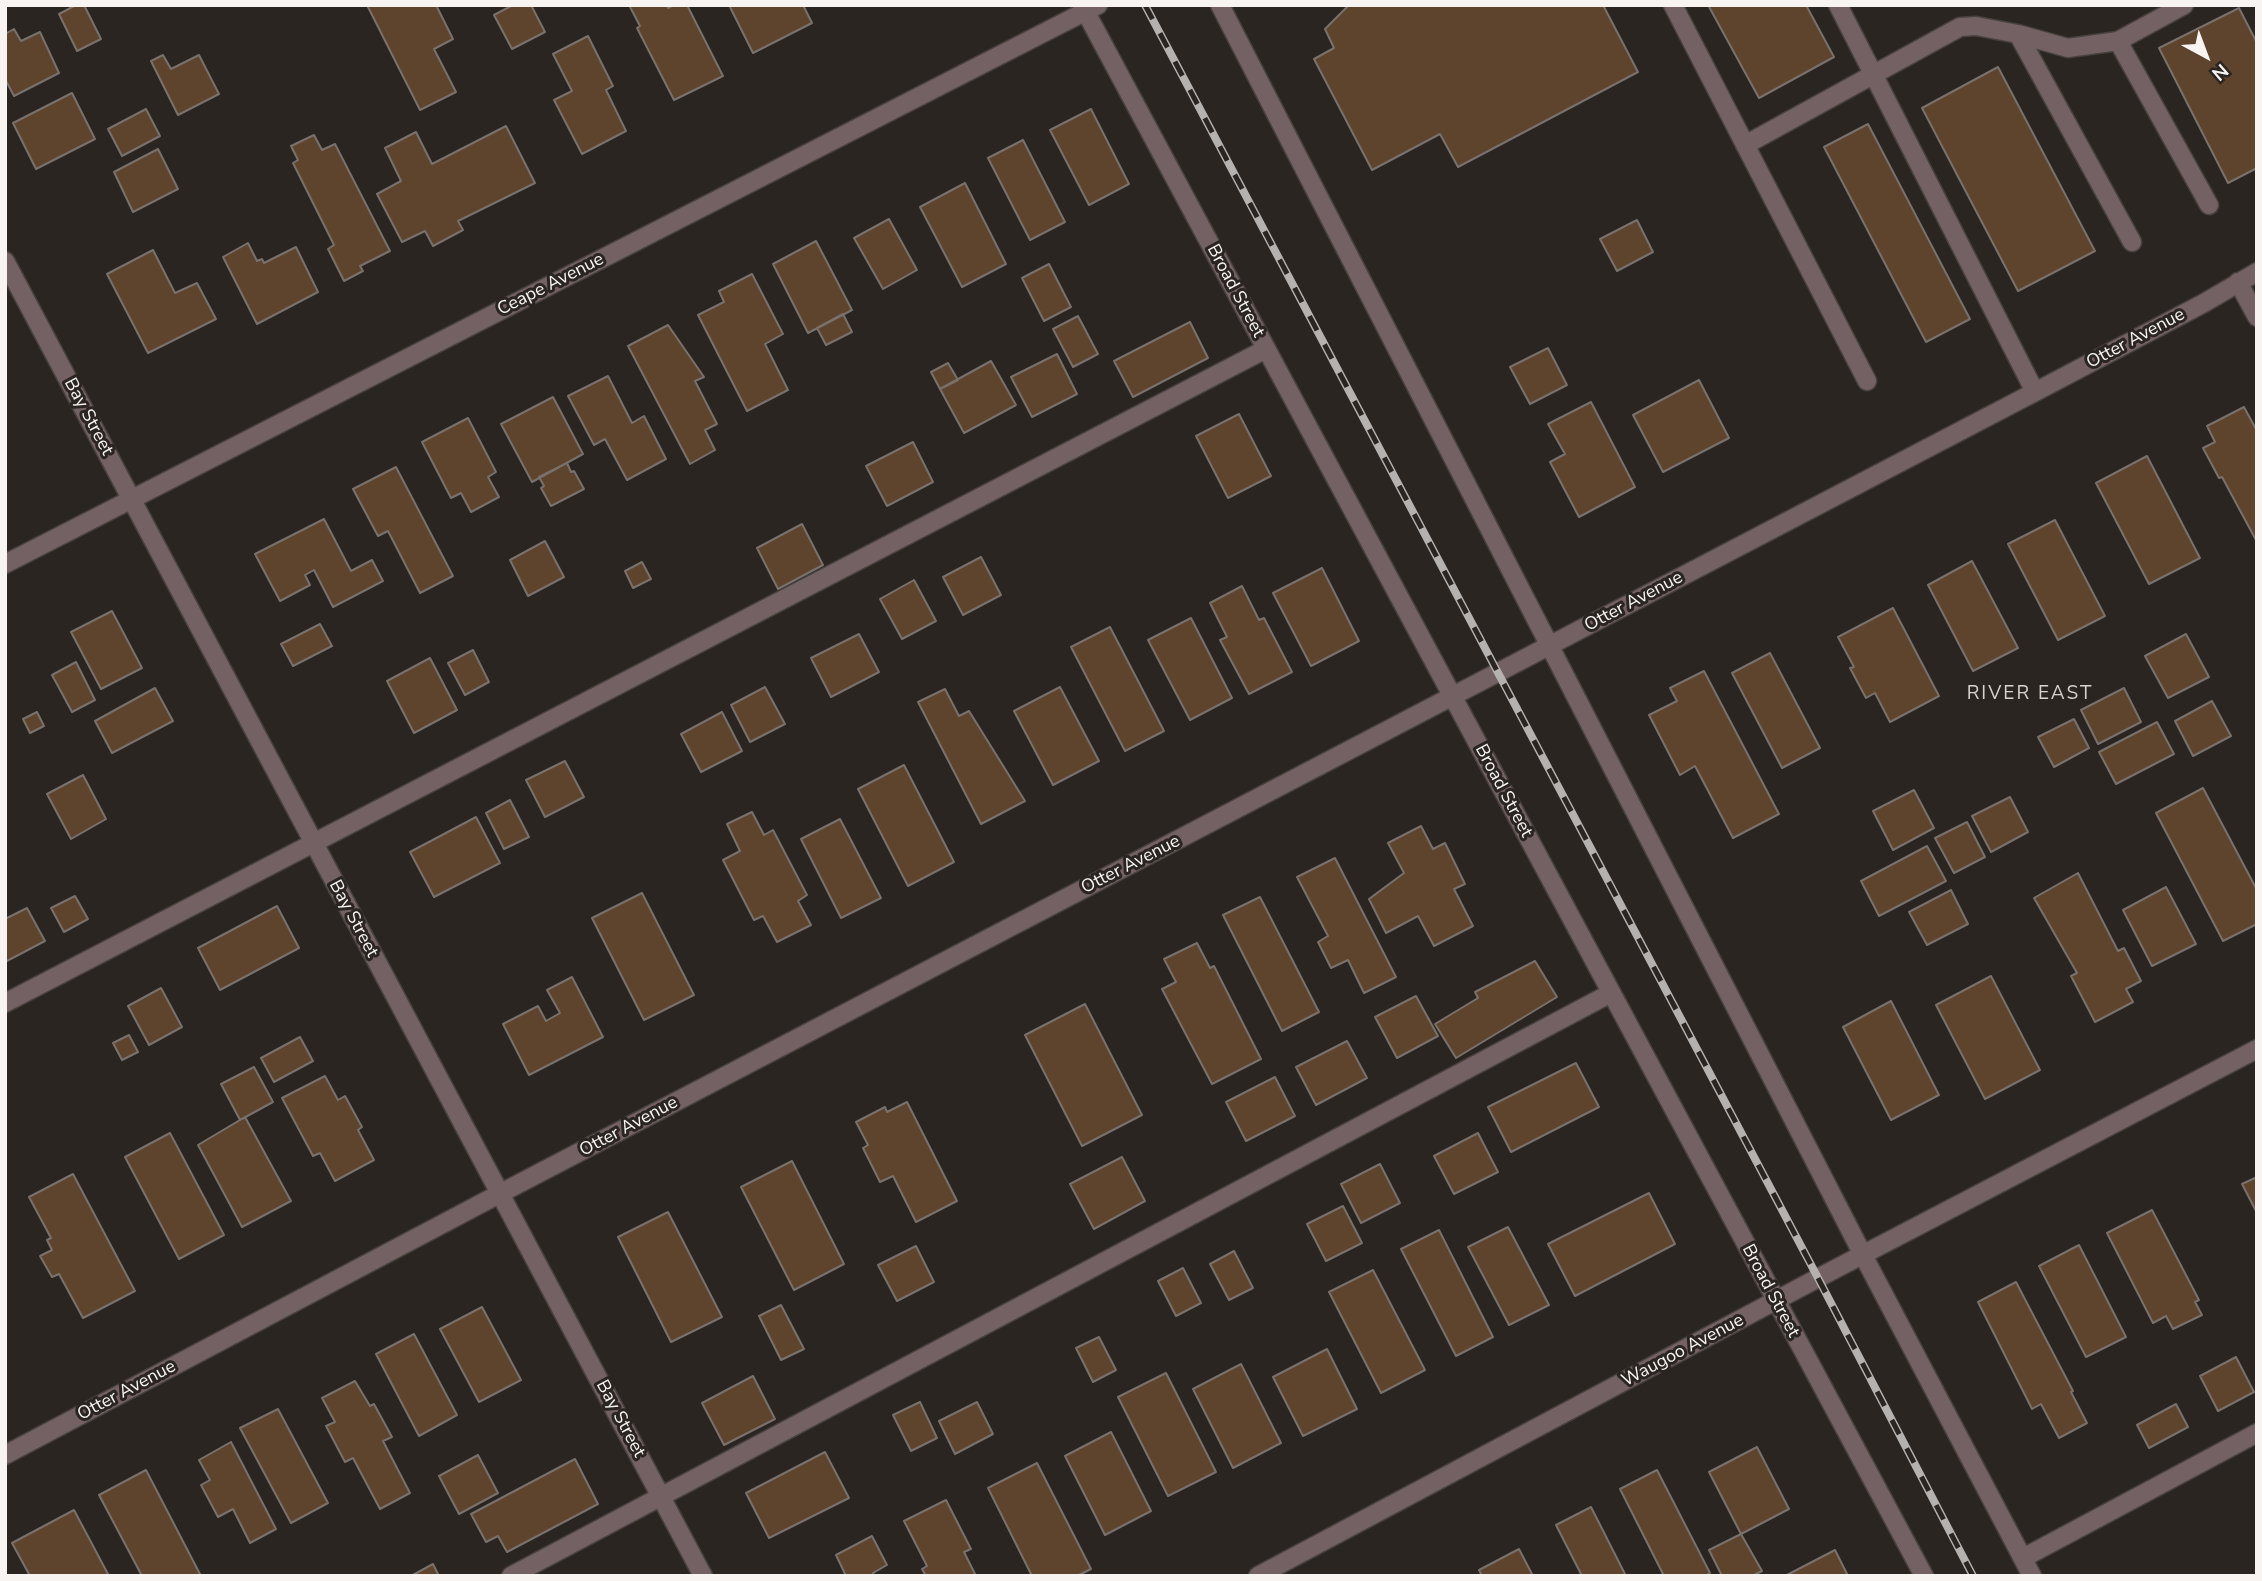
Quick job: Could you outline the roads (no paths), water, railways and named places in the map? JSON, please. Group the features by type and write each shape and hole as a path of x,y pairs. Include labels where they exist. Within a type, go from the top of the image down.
{"street":[{"path":"1220,5 2032,1576"},
{"path":"1673,5 1867,381"},
{"path":"1838,5 2035,392"},
{"path":"1745,145 1960,27 1976,26 2018,33 2068,48 2118,40 2184,5"},
{"name":"Broad Street","path":"1088,7 1266,349 1924,1576"},
{"name":"Ceape Avenue","path":"5,564 1088,7"},
{"path":"2018,33 2132,242"},
{"path":"2118,40 2208,205"},
{"name":"Bay Street","path":"5,261 703,1576"},
{"name":"Otter Avenue","path":"5,1455 2035,392 2257,272"},
{"path":"2238,282 2257,317"},
{"path":"5,1003 1266,349"},
{"path":"511,1576 1611,993"},
{"name":"Waugoo Avenue","path":"1258,1576 2257,1049"},
{"path":"2023,1558 2257,1433"}],"railway":[{"path":"1145,5 1973,1576"}],"district":[{"name":"RIVER EAST","path":"2030,694"}]}
